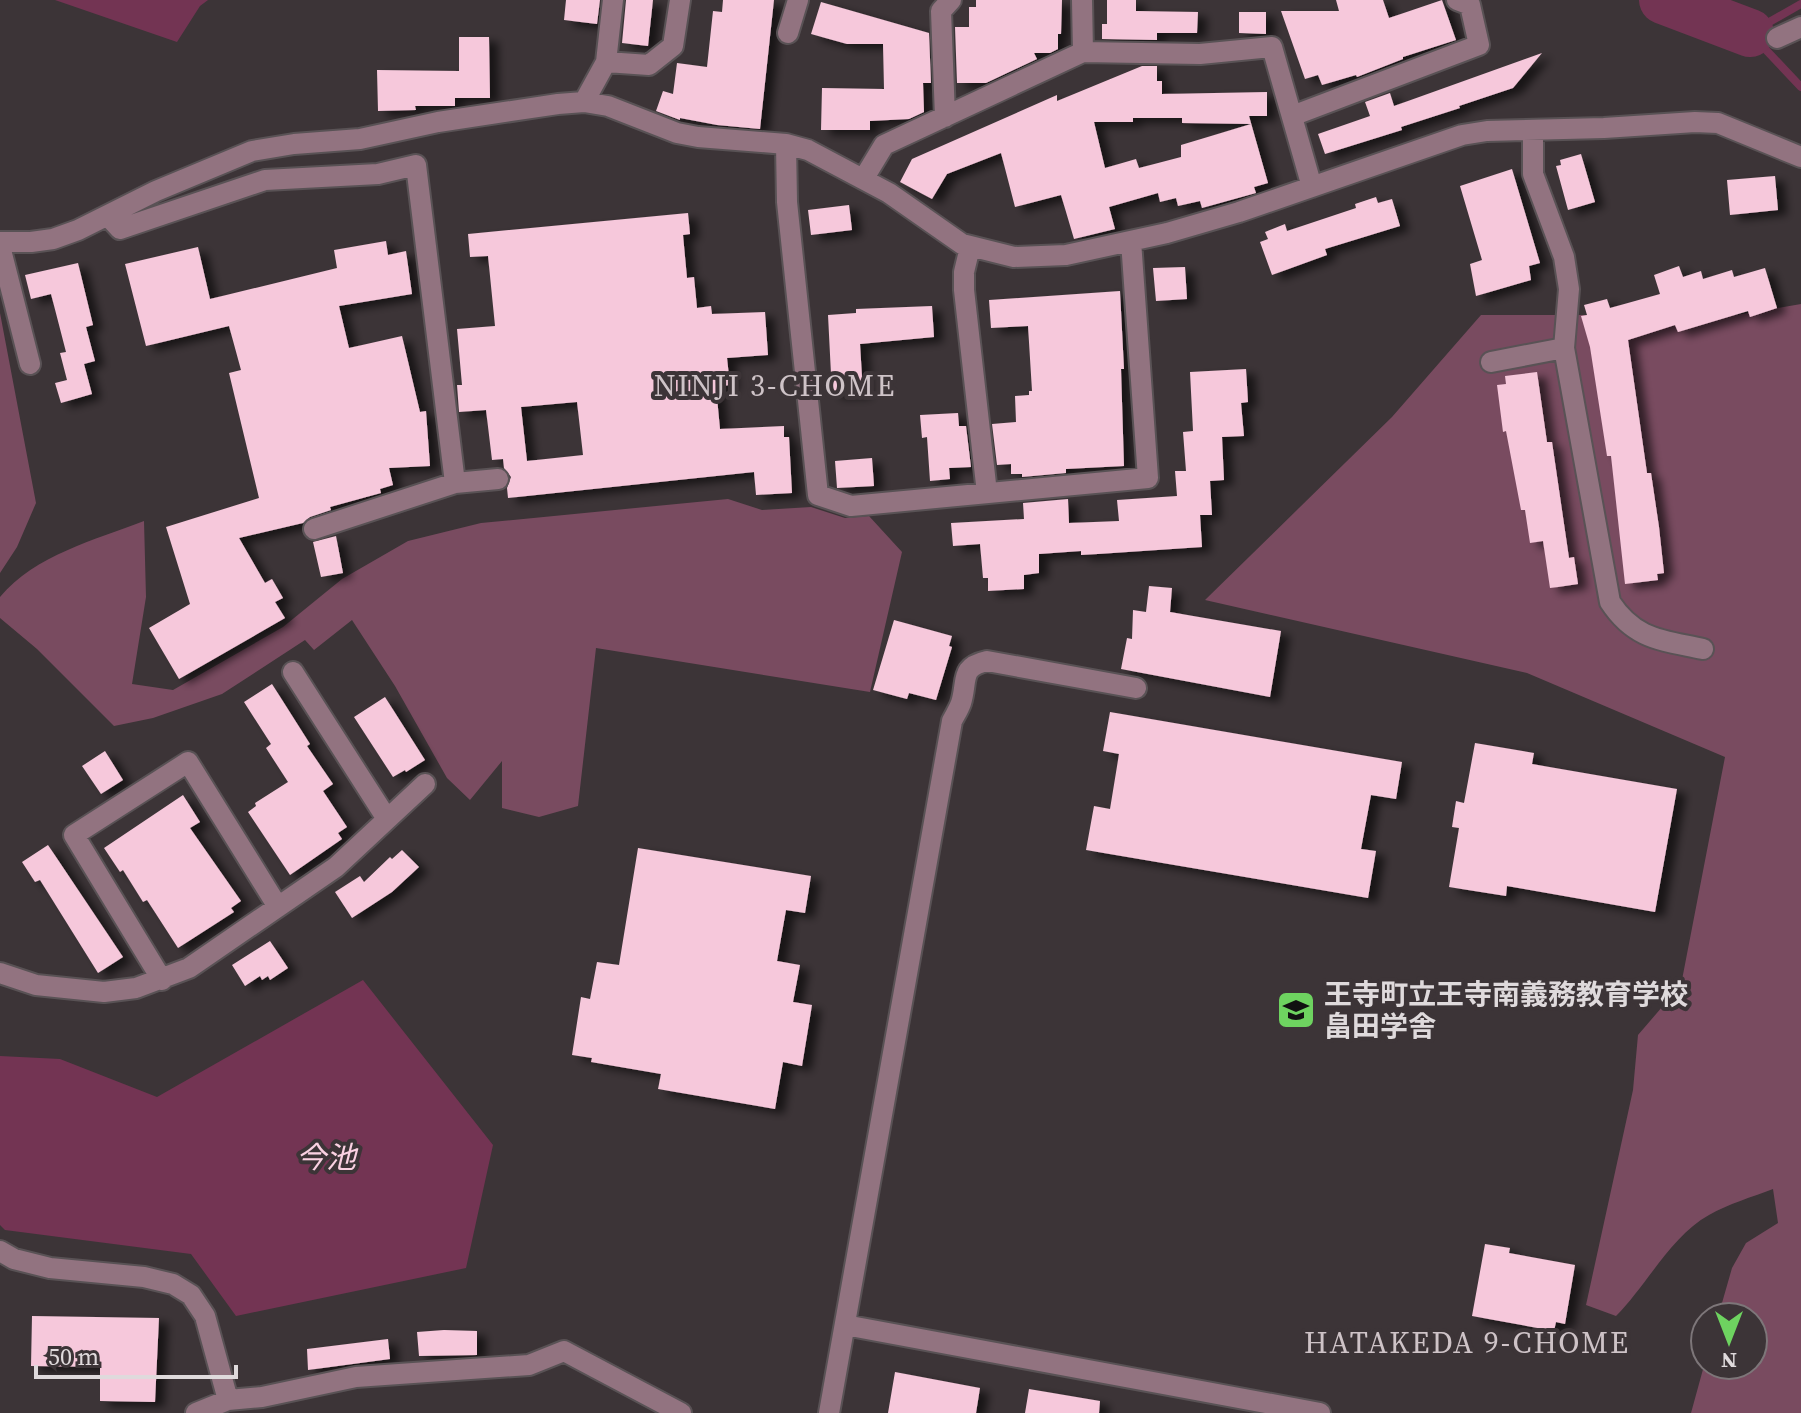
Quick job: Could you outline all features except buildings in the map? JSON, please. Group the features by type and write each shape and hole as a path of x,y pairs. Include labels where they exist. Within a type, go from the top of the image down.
{"street":[{"path":"584,102 606,62 613,0"},
{"path":"606,62 649,65 673,46 680,0"},
{"path":"788,33 798,0"},
{"path":"945,117 941,11 951,0"},
{"path":"1082,0 1083,52"},
{"path":"1292,116 1479,45 1470,5 1457,0"},
{"path":"1777,38 1801,27"},
{"path":"864,178 884,145 1083,52 1200,54 1272,47 1312,187"},
{"path":"30,364 0,244 53,239 252,151 360,139 535,106 584,102 608,106 677,133 786,144 808,150 864,178 939,230 970,247 1014,257 1066,255 1182,229 1462,135 1487,131 1718,123 1801,157"},
{"path":"1533,130 1533,174 1564,257 1569,289 1564,348 1610,602 1623,622 1652,638 1703,649"},
{"path":"786,144 787,202 818,495 851,506 1148,478 1131,241"},
{"path":"108,216 120,229 265,180 378,174 416,165 455,483"},
{"path":"970,247 964,272 964,290 987,493"},
{"path":"1491,362 1564,348"},
{"path":"314,529 455,483 498,479"},
{"path":"829,1413 952,721 961,703 966,672 976,664 987,661 1136,688"},
{"path":"293,672 387,819"},
{"path":"162,980 74,835 188,762 278,907"},
{"path":"0,973 36,985 104,992 136,988 189,968 336,867 425,784"},
{"path":"0,1251 14,1259 50,1268 144,1277 173,1284 191,1295 205,1316 228,1400"},
{"path":"845,1325 1320,1413"},
{"path":"196,1413 228,1400 262,1397 356,1377 529,1365 564,1351 681,1413"}],"shaded area":[{"path":"1801,304 1801,1413 1691,1413 1700,1381 1769,1381 1769,1301 1723,1301 1732,1268 1746,1243 1778,1223 1773,1189 1724,1207 1695,1224 1671,1248 1616,1316 1586,1305 1633,1090 1638,1035 1681,985 1725,757 1527,673 1205,600 1392,417 1481,315 1736,315"},
{"path":"0,313 36,503 17,547 0,573"},
{"path":"728,499 762,510 811,507 845,518 869,516 902,552 870,692 596,648 578,806 539,817 502,808 502,761 470,800 447,778 395,686 352,620 314,650 305,640 222,694 153,718 114,726 37,649 0,618 0,597 30,570 67,550 144,521 146,597 132,684 173,690 283,627 342,579 408,541 481,523"}],"water":[{"path":"55,0 208,0 200,6 177,42"},
{"name":"今池","path":"363,980 493,1145 466,1268 236,1316 191,1254 5,1230 0,1225 0,1056 60,1059 157,1097"}],"waterway":[{"path":"1663,0 1750,33"},
{"path":"1801,4 1750,33 1801,87"}],"place":[{"name":"王寺町立王寺南義務教育学校 畠田学舎","path":"1296,1010"}],"district":[{"name":"NINJI 3-CHOME","path":"775,386"},
{"name":"HATAKEDA 9-CHOME","path":"1467,1343"}]}
